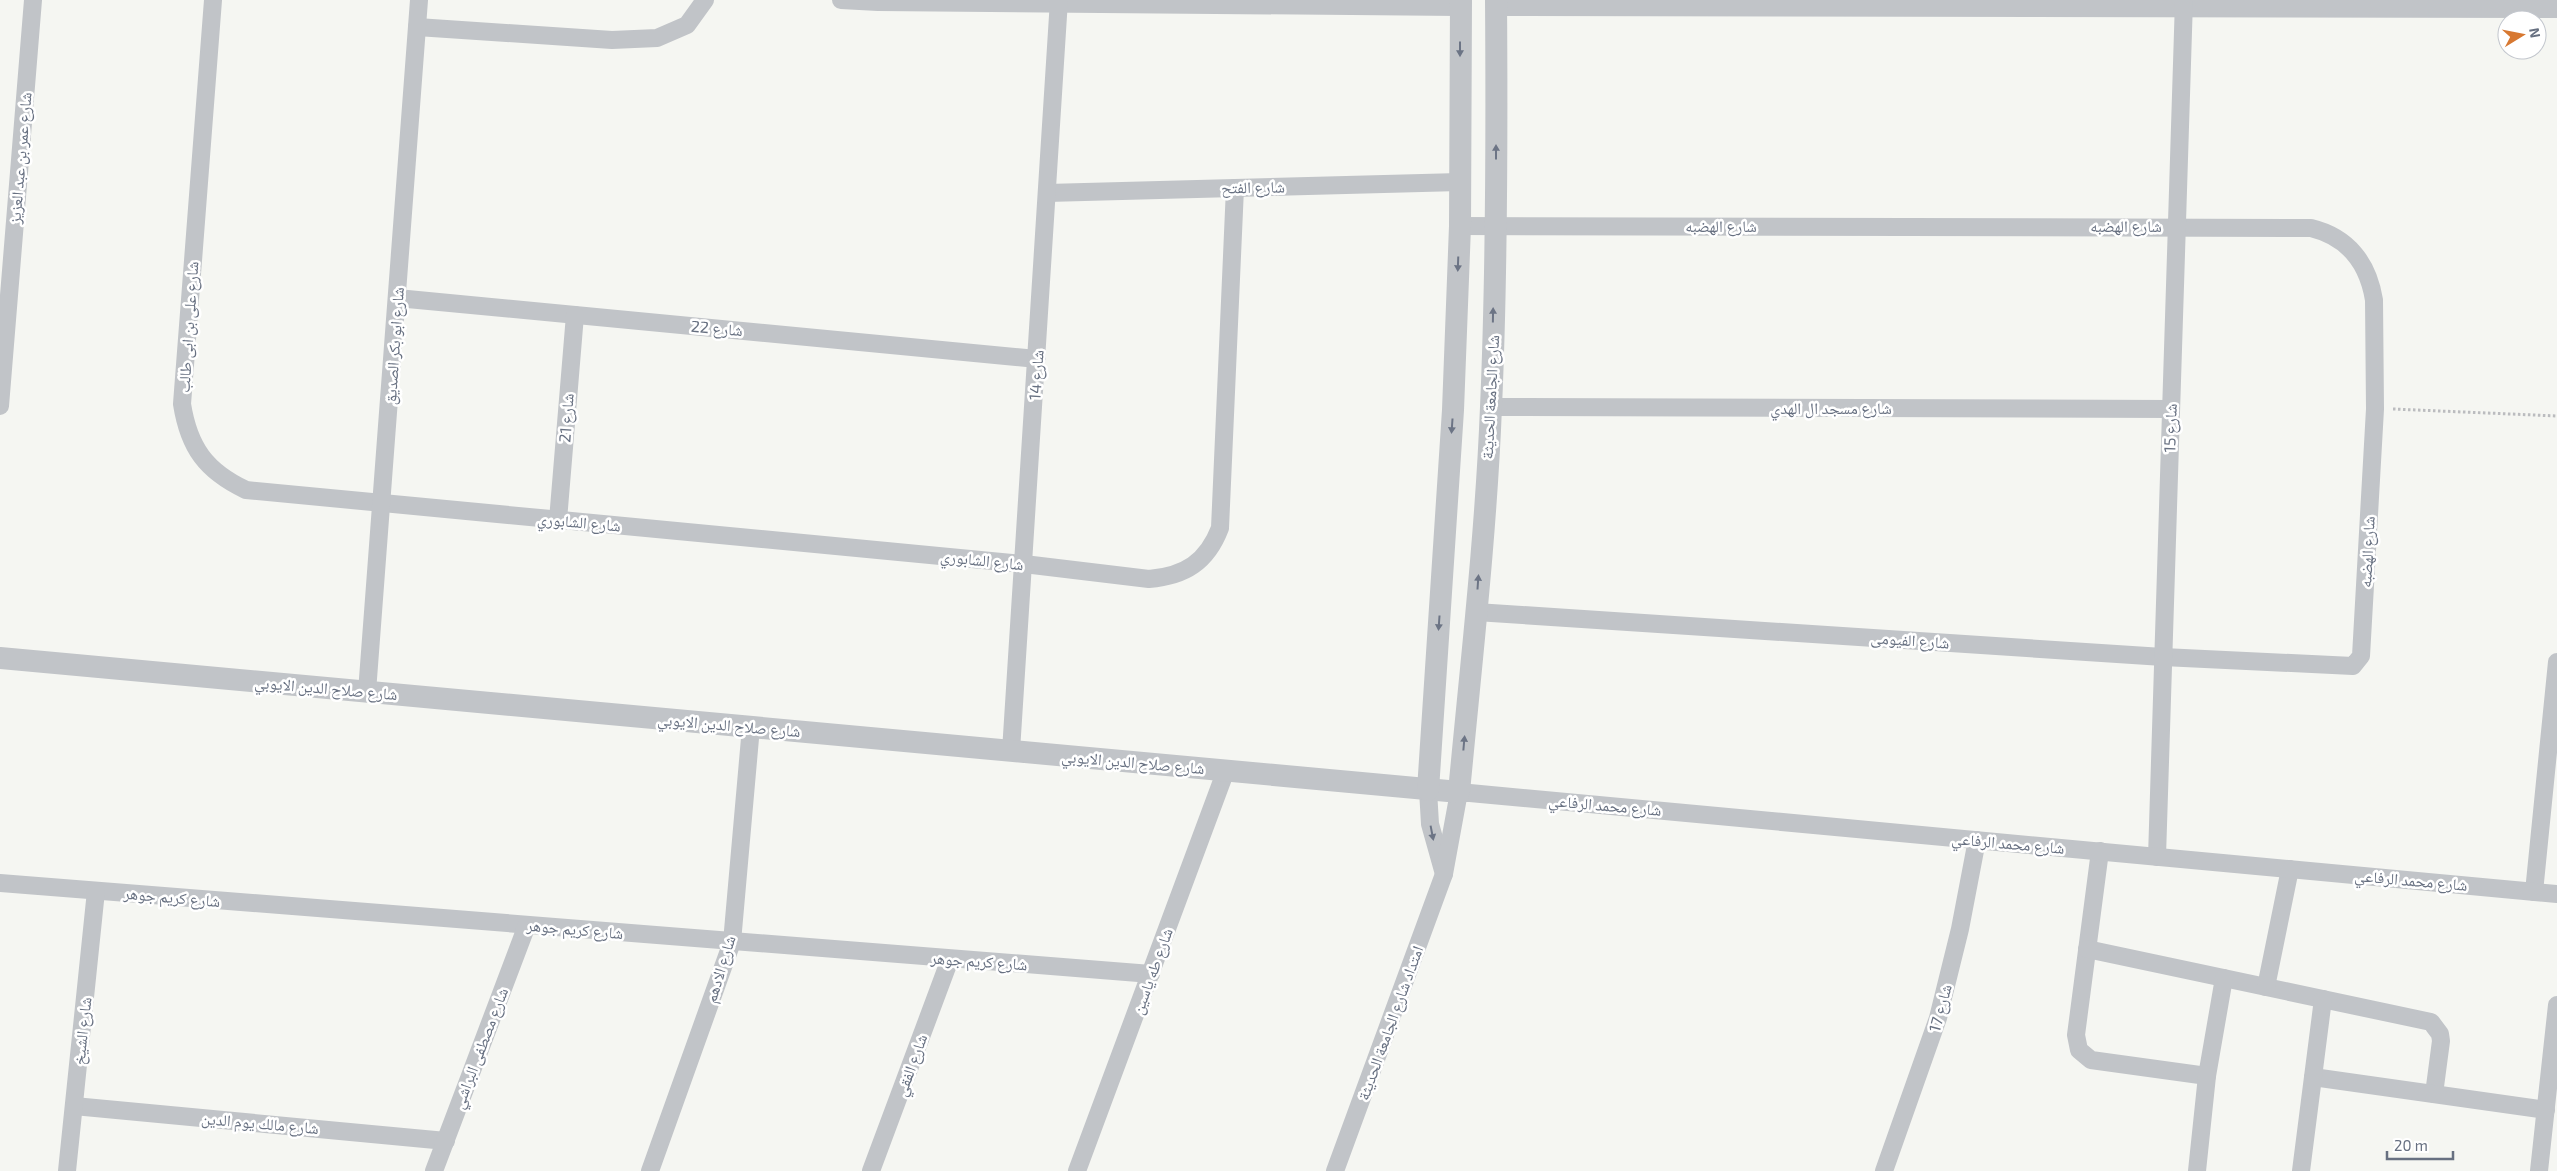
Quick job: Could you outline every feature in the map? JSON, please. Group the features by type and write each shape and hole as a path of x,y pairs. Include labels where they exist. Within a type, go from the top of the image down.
{"street":[{"name":"شارع عمر بن عبد العزيز","path":"0,406 33,0"},
{"name":"شارع على بن ابى طالب","path":"213,0 182,404 188,432 201,457 214,471 246,490 382,503"},
{"name":"شارع ابو بكر الصديق","path":"367,692 419,0"},
{"path":"417,27 612,40 657,38 687,25 705,0"},
{"path":"841,0 1460,4 1460,226 1453,410 1428,790 1430,824 1444,874"},
{"name":"شارع 14","path":"1011,751 1059,2"},
{"path":"1496,4 2183,4 2557,9"},
{"name":"شارع الجامعة الحديثة","path":"1459,792 1476,612 1491,408 1496,226 1496,4"},
{"name":"شارع 15","path":"2156,856 2183,4"},
{"name":"شارع الفتح","path":"1047,193 1460,182"},
{"name":"شارع الشابوري","path":"382,503 1024,564 1149,579 1168,577 1185,570 1201,560 1213,546 1220,528 1235,188"},
{"name":"شارع الهضبه","path":"1460,226 2176,226 2311,228 2327,232 2342,241 2364,267 2371,283 2374,300 2375,409 2361,656 2357,664 2344,667"},
{"name":"شارع 22","path":"397,298 1037,359"},
{"name":"شارع 21","path":"558,520 574,315"},
{"name":"شارع مسجد ال الهدي","path":"1491,408 2171,409"},
{"name":"شارع الفيومى","path":"1476,612 2344,667"},
{"name":"شارع صلاح الدين الايوبي","path":"0,658 1459,792"},
{"path":"2534,892 2557,662"},
{"name":"شارع الادهم","path":"650,1171 732,942 751,727"},
{"name":"شارع طه ياسين","path":"1077,1171 1226,770"},
{"name":"شارع محمد الرفاعي","path":"1459,792 2557,894"},
{"name":"امتداد شارع الجامعة الحديثة","path":"1335,1171 1444,874 1459,792"},
{"name":"شارع 17","path":"1884,1171 1926,1056 1940,1011 1977,840"},
{"path":"2100,851 2076,1034 2079,1050 2091,1060 2207,1076"},
{"path":"2266,987 2290,869"},
{"name":"شارع كريم جوهر","path":"0,883 1151,974"},
{"name":"شارع الشيخ","path":"68,1171 96,891"},
{"name":"شارع مصطفى البراشي","path":"434,1171 527,925"},
{"path":"2087,949 2431,1022 2440,1034 2434,1094"},
{"name":"شارع الفقي","path":"872,1171 950,959"},
{"path":"2197,1171 2207,1076 2224,978"},
{"path":"2301,1171 2323,999"},
{"path":"2539,1171 2557,1005"},
{"path":"2313,1078 2546,1110"},
{"name":"شارع مالك يوم الدين","path":"74,1106 446,1141"}],"path":[{"path":"2375,409 2557,416"}]}
